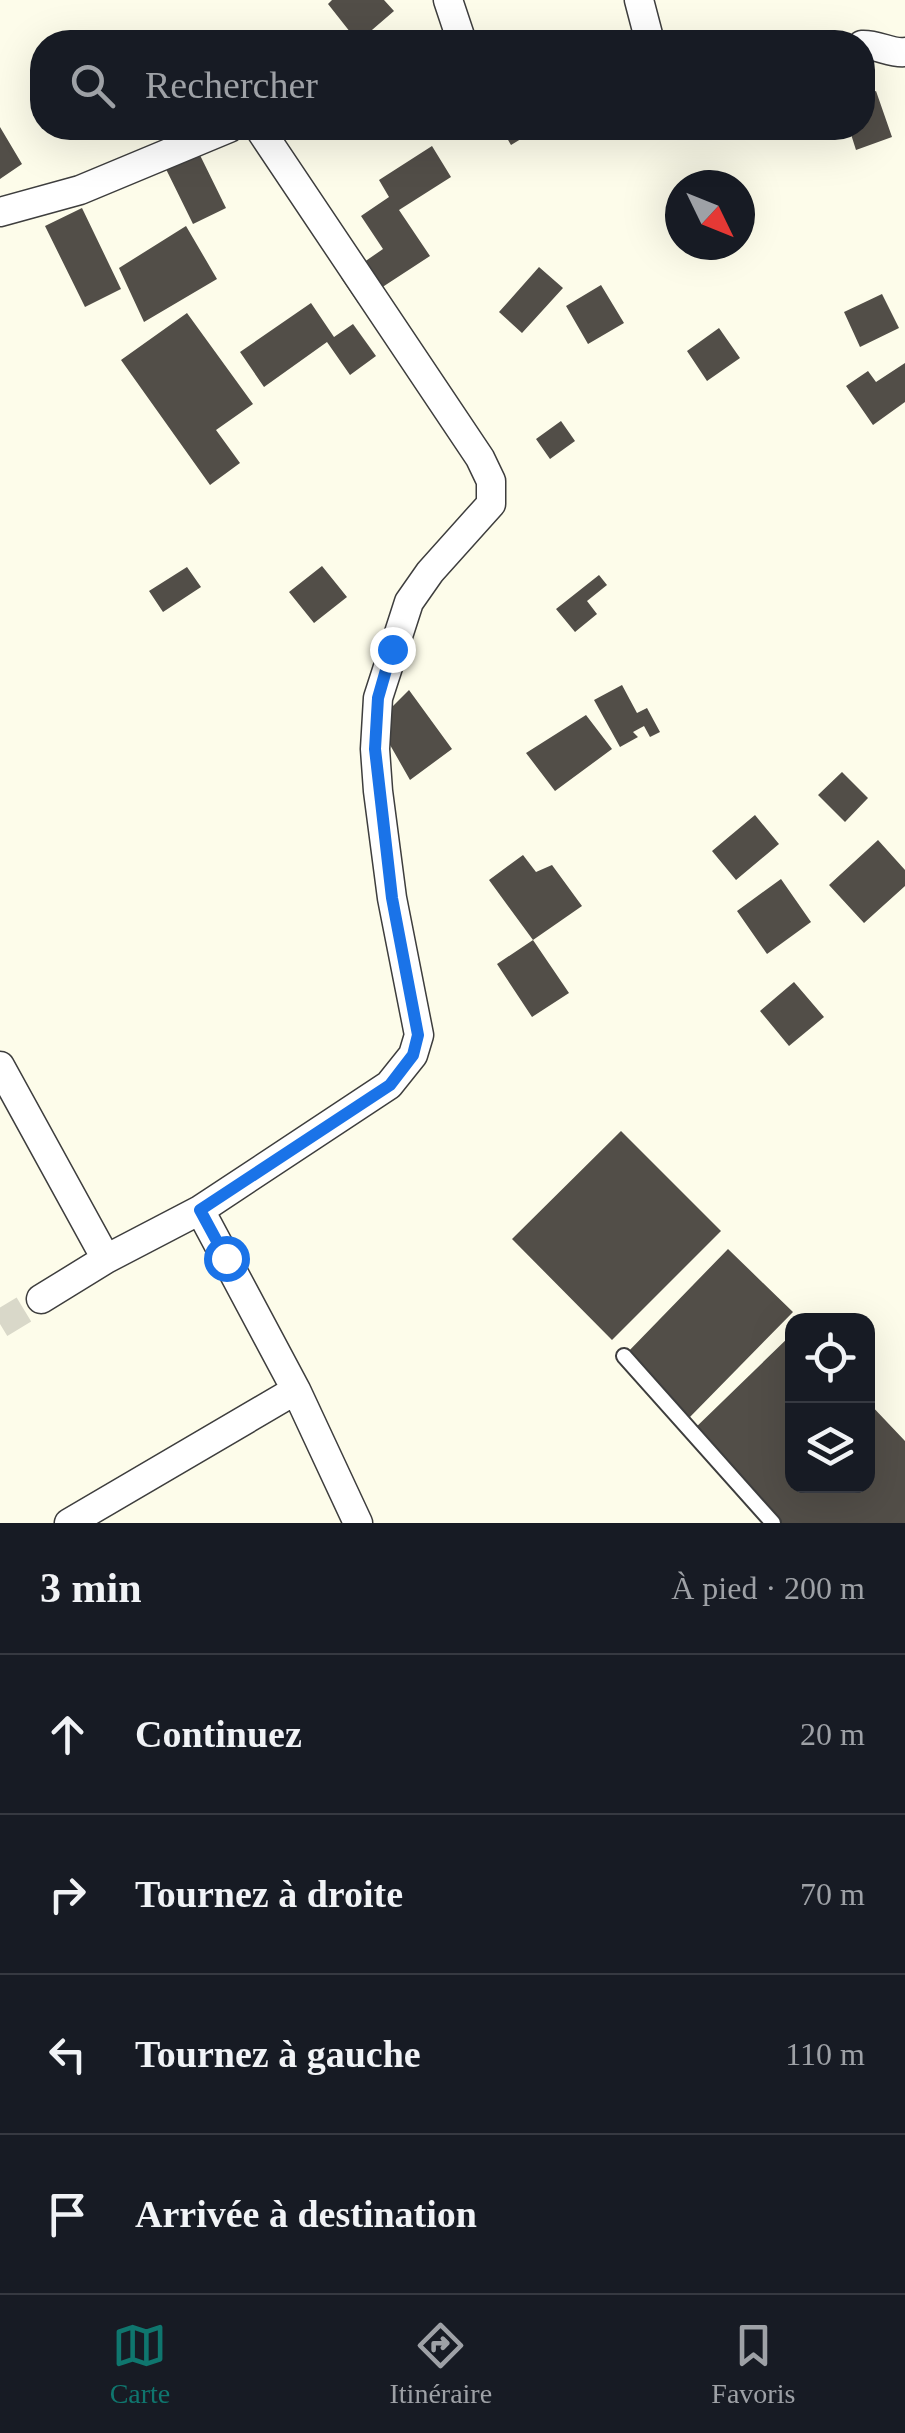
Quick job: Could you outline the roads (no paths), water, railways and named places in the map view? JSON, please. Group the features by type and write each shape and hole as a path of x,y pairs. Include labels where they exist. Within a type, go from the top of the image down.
{"street":[{"path":"448,0 458,30"},
{"path":"639,0 647,30"},
{"path":"875,44 903,56"},
{"path":"0,212 80,190 200,140"},
{"path":"41,1298 200,1210 390,1085 413,1055 418,1035 392,898 378,791 378,698 408,602 491,504 492,481 267,140"},
{"path":"0,1066 106,1259"},
{"path":"200,1210 296,1390 358,1523"},
{"path":"69,1523 296,1390"}],"lane":[{"path":"624,1356 773,1523"}],"tunnel":[{"path":"0,1324 41,1299"}]}
